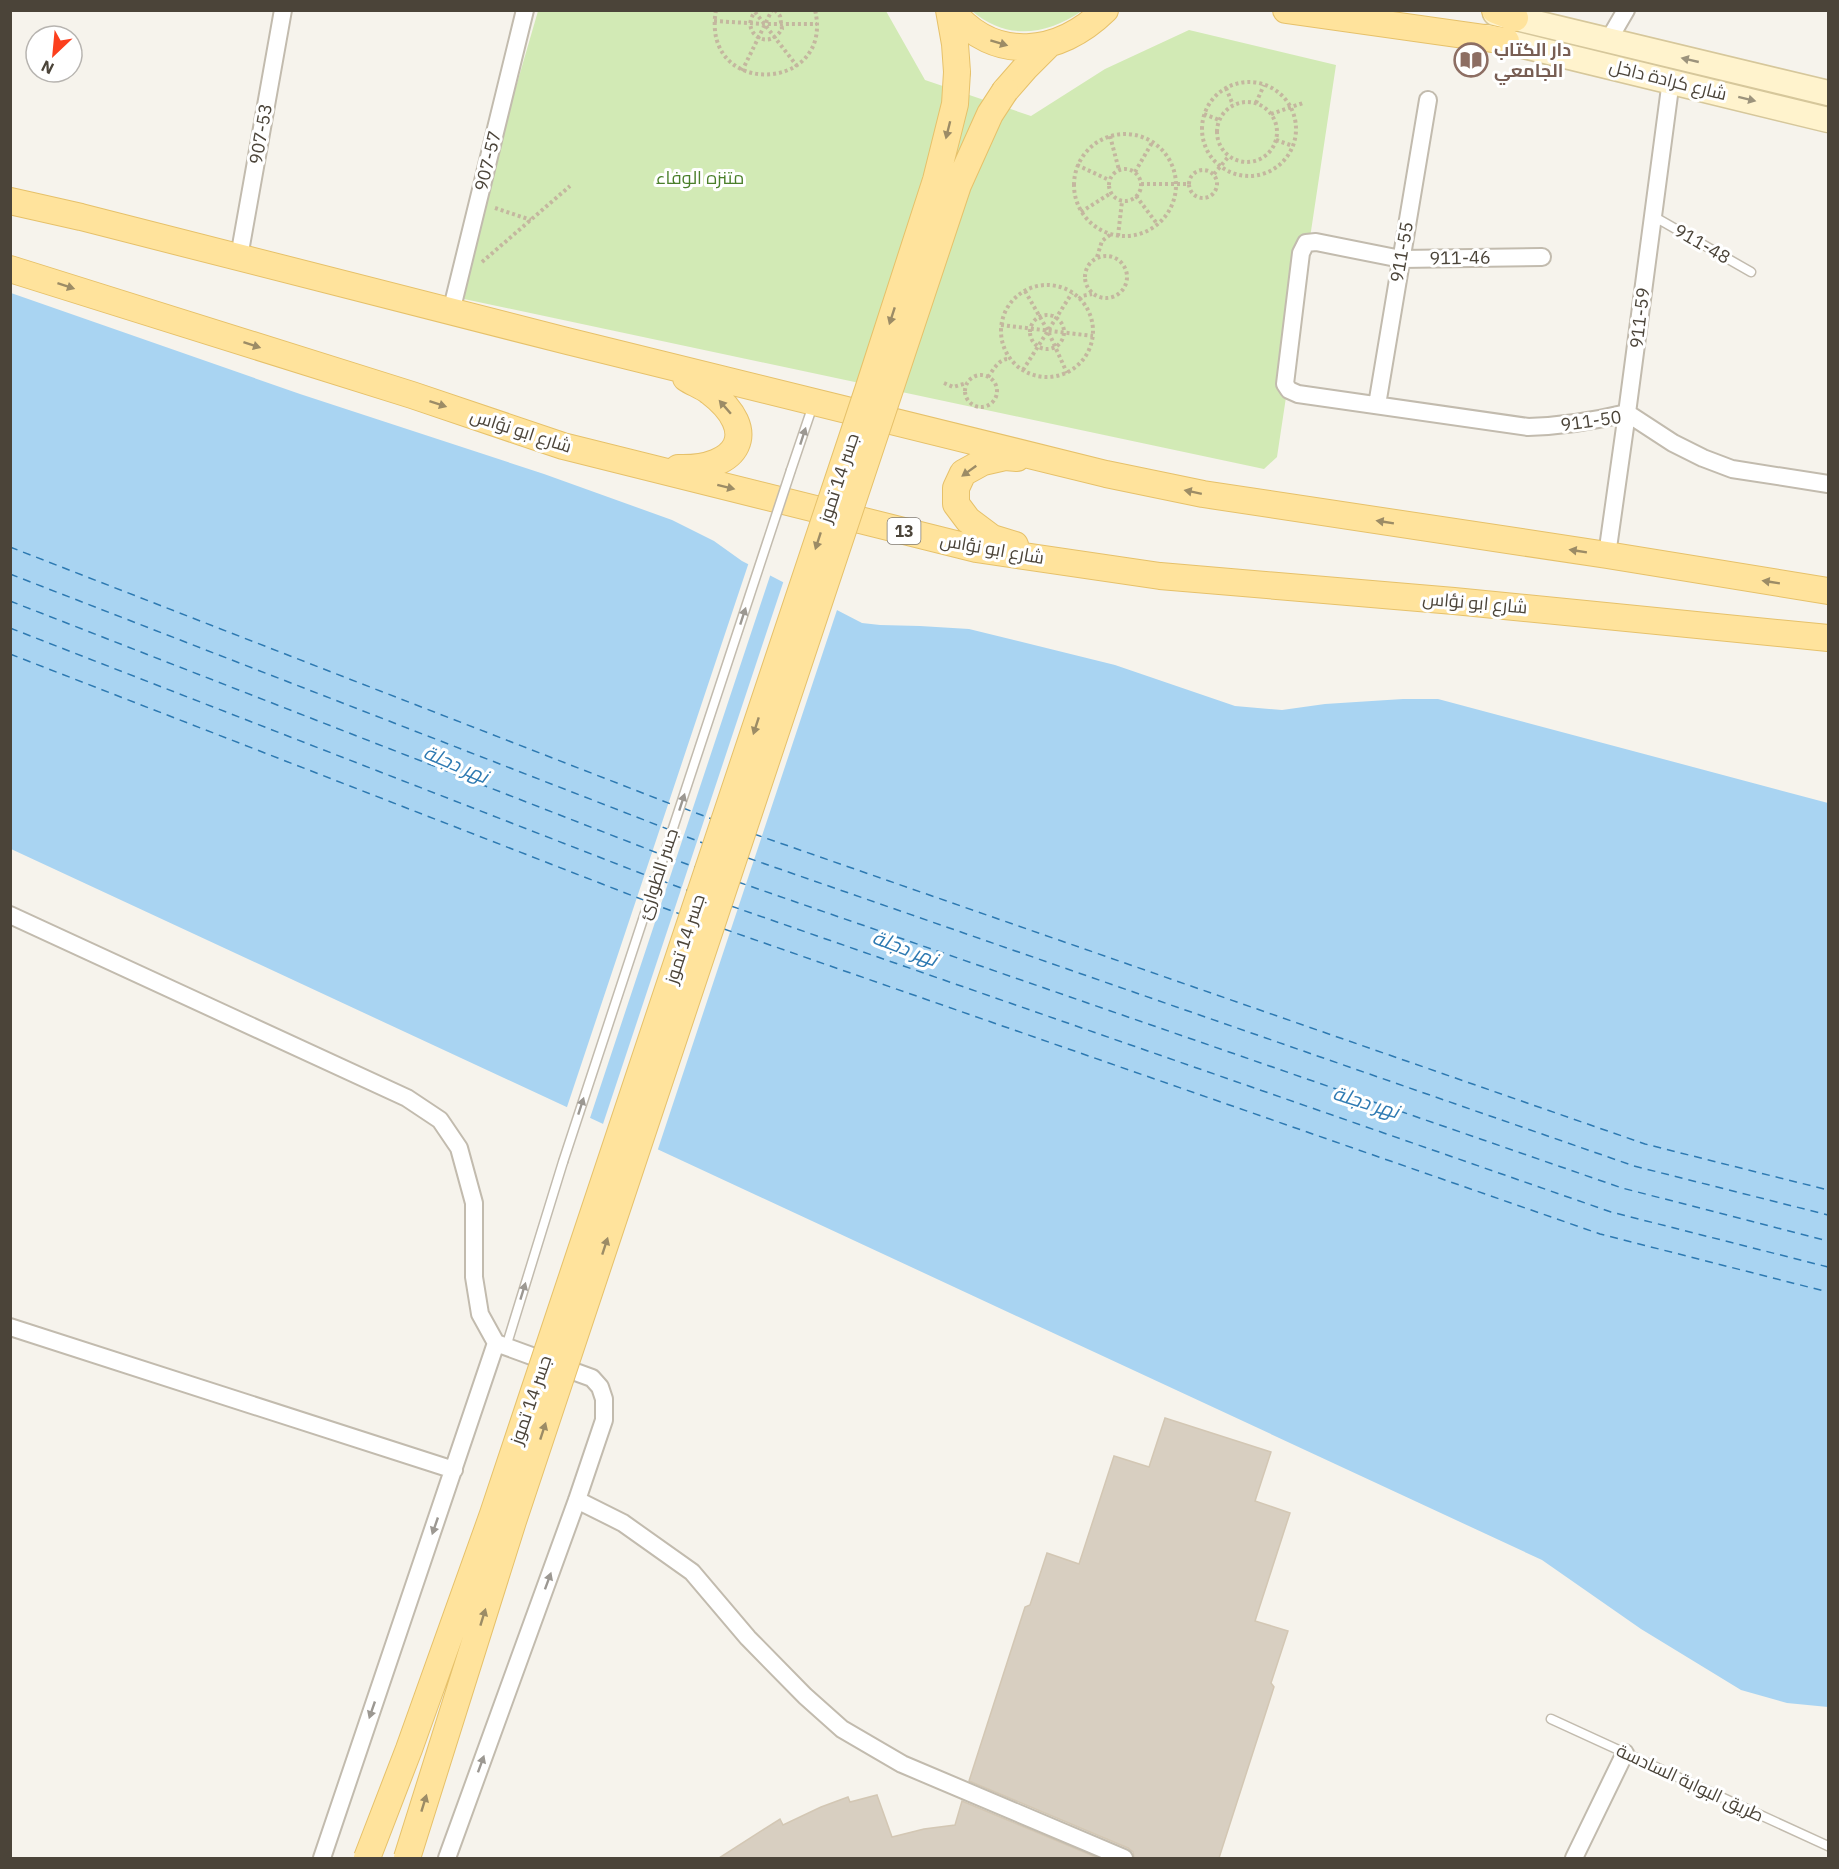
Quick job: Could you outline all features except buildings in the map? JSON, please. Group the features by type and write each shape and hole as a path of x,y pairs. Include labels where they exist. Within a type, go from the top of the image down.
{"main road":[{"path":"950,10 970,29 984,38 1016,47 1048,45 1064,40 1098,17 1123,10"},
{"name":"جسر 14 تموز","path":"368,1858 410,1749 496,1503 936,180 955,104 957,72 950,10"},
{"path":"1286,10 1339,19 1505,23"},
{"path":"1377,10 1505,23"},
{"path":"1484,10 1505,23"},
{"name":"شارع كرادة داخل","path":"1505,23 1608,41 1828,93"},
{"name":"شارع كرادة داخل","path":"1505,23 1671,80 1828,120"},
{"name":"جسر 14 تموز","path":"407,1858 513,1521 958,185 990,114 1005,90 1048,45"},
{"path":"10,201 1106,474"},
{"name":"شارع ابو نؤاس","path":"10,269 563,446 976,549 1160,576 1466,602 1828,638"},
{"path":"563,446 669,467 696,469 722,462 732,454 737,441 738,427 729,410 709,391 677,374 567,341"},
{"path":"1160,576 1059,557 992,538 968,520 956,504 956,488 963,473 983,462 1005,457 1052,462 1203,494 1828,591"}],"street":[{"name":"907-53","path":"239,257 283,10"},
{"name":"907-57","path":"451,312 525,10"},
{"path":"1608,41 1626,10"},
{"name":"911-59","path":"1606,555 1671,80"},
{"name":"911-55","path":"1377,405 1428,100"},
{"name":"911-46","path":"1306,243 1316,242 1401,259 1542,257"},
{"name":"911-50","path":"1306,243 1301,253 1285,384 1289,390 1298,394 1528,427 1584,423 1627,413 1672,443 1732,470 1828,484"},
{"path":"10,915 407,1098 440,1120 459,1148 474,1203 474,1277 480,1314 501,1345 591,1378 600,1387 604,1399 604,1420 447,1858"},
{"path":"10,1327 454,1470"},
{"path":"322,1858 454,1470 501,1345"},
{"path":"577,1500 623,1523 692,1572 748,1638 805,1696 842,1729 902,1764 1124,1858"},
{"path":"1574,1858 1625,1753"}],"lane":[{"name":"911-48","path":"1653,216 1751,272"},
{"name":"جسر الطوارئ","path":"501,1345 814,401"},
{"name":"طريق البوابة السادسة","path":"1551,1719 1828,1846"}],"path":[{"path":"716,10 714,33 724,55 742,71 761,76 780,74 797,66 810,50 816,33 815,10"},
{"path":"742,71 759,38 765,24 774,10 780,16 782,23 779,33 774,38 766,40 759,38 752,32 750,22 756,11 765,24 774,38 797,66"},
{"path":"714,21 817,24"},
{"path":"1251,82 1264,85 1277,92 1294,116 1296,131 1293,146 1279,166 1268,173 1243,176 1231,173 1220,167 1206,148 1202,126 1204,114 1209,104 1226,88 1251,82"},
{"path":"1256,103 1264,85"},
{"path":"1226,88 1233,105"},
{"path":"1241,102 1256,103 1271,114 1277,131 1276,141 1265,156 1247,162 1238,160 1223,150 1217,135 1219,120 1233,105 1241,102"},
{"path":"1271,114 1303,103"},
{"path":"1204,114 1219,120"},
{"path":"1132,134 1153,141 1163,150 1175,171 1177,184 1174,202 1167,214 1158,225 1132,236 1118,236 1097,228 1081,212 1075,197 1074,181 1077,165 1085,152 1096,142 1110,135 1132,134"},
{"path":"1110,135 1119,170"},
{"path":"1135,172 1153,141"},
{"path":"1276,141 1293,146"},
{"path":"1214,174 1229,156"},
{"path":"1077,165 1109,180"},
{"path":"1127,169 1135,172 1141,184 1136,196 1130,200 1118,199 1111,193 1109,180 1119,170 1127,169"},
{"path":"1200,170 1214,174 1218,182 1213,195 1200,198 1196,196 1189,184 1192,175 1200,170"},
{"path":"1141,184 1189,184"},
{"path":"459,282 570,186"},
{"path":"1081,212 1111,193"},
{"path":"1136,196 1158,225"},
{"path":"1118,236 1122,201"},
{"path":"478,203 531,220"},
{"path":"1097,258 1102,241 1112,234"},
{"path":"1104,256 1123,264 1127,277 1123,290 1118,295 1106,299 1092,294 1087,289 1084,275 1086,268 1097,258 1104,256"},
{"path":"1048,285 1060,288 1072,293 1087,309 1092,322 1093,336 1089,350 1080,363 1067,373 1053,377 1037,376 1023,370 1005,351 1001,325 1004,315 1009,305 1024,291 1048,285"},
{"path":"1024,291 1048,331 1067,373"},
{"path":"1023,370 1072,293"},
{"path":"1079,299 1092,294"},
{"path":"1047,314 1057,317 1064,326 1062,341 1054,348 1038,346 1031,339 1030,328 1038,316 1047,314"},
{"path":"1001,325 1093,336"},
{"path":"988,377 999,362 1005,358 1011,359"},
{"path":"944,383 953,387 967,383 976,376 988,377 994,382 997,391 993,401 985,406 976,406 971,403 966,394 967,383"}],"green space":[{"name":"متنزه الوفاء","path":"538,11 886,11 925,80 1031,116 1105,69 1189,30 1336,65 1277,457 1264,469 464,299 482,204"},
{"path":"972,11 1082,11 1055,25 1027,31 1013,31 985,21"}],"water":[{"name":"نهر دجلة","path":"11,293 300,394 544,474 672,520 714,541 742,561 862,623 969,629 1115,665 1235,706 1282,710 1325,704 1438,699 1828,803 1828,1707 1787,1703 1741,1690 1641,1629 1542,1560 11,849"}],"pier":[{"path":"749,562 771,573 589,1121 566,1110"},
{"path":"784,580 838,607 657,1152 602,1127"}],"ferry route":[{"path":"10,547 676,806"},
{"path":"10,574 670,830"},
{"path":"10,601 660,854"},
{"path":"10,628 653,878"},
{"path":"10,654 646,901"},
{"path":"683,808 712,819"},
{"path":"674,832 703,843"},
{"path":"754,834 1645,1144 1828,1190"},
{"path":"668,857 697,868"},
{"path":"748,858 1634,1166 1828,1215"},
{"path":"660,880 689,891"},
{"path":"738,882 1622,1188 1828,1241"},
{"path":"650,903 680,914"},
{"path":"731,906 1611,1212 1828,1267"},
{"path":"724,929 1600,1234 1828,1292"}],"place":[{"name":"دار الكتاب الجامعي","path":"1471,60"}]}
